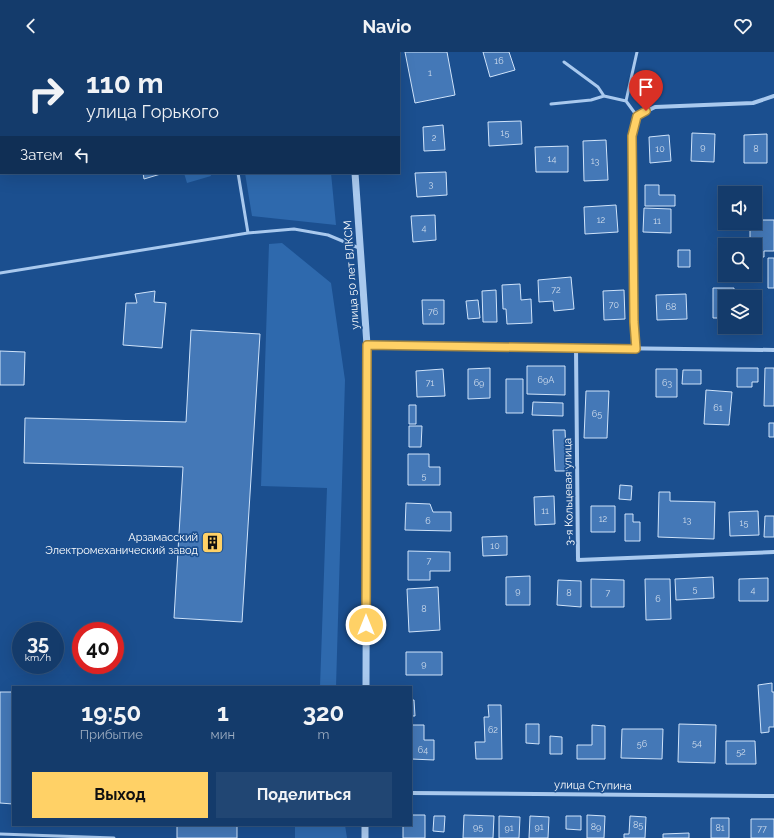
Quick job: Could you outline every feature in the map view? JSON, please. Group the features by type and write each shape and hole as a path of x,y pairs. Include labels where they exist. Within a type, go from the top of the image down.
{"street":[{"path":"636,349 634,322 632,136 637,116 655,107 753,103 774,96"},
{"name":"улица 50 лет ВЛКСМ","path":"355,174 367,345 366,686"},
{"path":"367,345 774,350"},
{"name":"3-я Кольцевая улица","path":"576,348 578,560 774,552"},
{"name":"улица Ступина","path":"412,792 774,796"},
{"path":"365,838 366,826"}],"lane":[{"path":"626,101 637,52"},
{"path":"564,62 598,87 604,96"},
{"path":"551,104 591,100 604,96 626,101 637,116"},
{"path":"238,174 248,233"},
{"path":"0,273 248,233 294,229 328,235 361,249"},
{"path":"0,834 114,838"}],"shaded area":[{"path":"184,174 210,174 211,176 187,183"},
{"path":"245,174 331,174 336,225 252,216"},
{"path":"282,243 331,283 345,380 336,686 320,686 327,488 261,486 269,244"},
{"path":"295,826 345,826 347,838 295,838"}],"building":[{"path":"405,52 447,52 455,95 415,103"},
{"path":"483,52 509,52 515,70 490,77"},
{"path":"521,121 522,144 489,146 488,122"},
{"path":"443,125 445,150 424,151 423,127"},
{"path":"692,133 715,134 714,162 691,161"},
{"path":"767,134 767,163 744,163 744,135"},
{"path":"669,135 671,161 650,163 649,137"},
{"path":"606,140 608,180 584,181 583,141"},
{"path":"568,146 568,172 536,172 535,147"},
{"path":"446,172 447,195 417,197 415,173"},
{"path":"143,174 161,174 144,179"},
{"path":"645,185 659,185 659,195 675,195 675,206 645,206"},
{"path":"616,205 618,232 585,234 584,207"},
{"path":"644,208 671,209 671,233 643,232"},
{"path":"435,215 436,240 413,242 411,216"},
{"path":"762,220 774,220 774,251 764,251 764,257 762,257 762,238 750,238 750,230 762,230"},
{"path":"678,250 690,250 690,267 678,267"},
{"path":"768,258 774,258 774,288 768,288"},
{"path":"571,277 574,309 554,311 553,301 539,302 538,280"},
{"path":"520,284 521,300 531,299 532,323 507,324 506,309 503,309 502,285"},
{"path":"713,288 734,288 734,290 718,290 718,318 713,318"},
{"path":"496,290 497,322 483,322 482,291"},
{"path":"624,290 625,319 604,320 603,291"},
{"path":"155,291 154,302 166,303 162,348 123,345 126,303 137,303 135,294"},
{"path":"686,294 687,319 657,320 656,295"},
{"path":"422,300 444,300 444,324 423,324"},
{"path":"478,300 480,318 468,319 466,301"},
{"name":"Арзамасский Электромеханический завод","path":"191,330 260,334 242,622 174,618 183,467 24,463 25,418 186,422"},
{"path":"0,351 25,352 24,385 0,385"},
{"path":"527,366 565,366 565,395 527,394"},
{"path":"490,368 490,398 468,399 468,369"},
{"path":"737,368 758,368 758,382 752,382 752,387 737,387"},
{"path":"765,368 774,368 774,406 764,406"},
{"path":"443,369 445,396 417,397 416,371"},
{"path":"656,369 677,369 677,397 656,397"},
{"path":"683,370 701,370 701,384 682,384"},
{"path":"506,379 523,379 523,413 506,413"},
{"path":"706,390 732,392 729,425 704,424"},
{"path":"586,391 609,391 607,438 584,438"},
{"path":"533,402 563,403 563,416 532,415"},
{"path":"409,405 416,405 416,424 409,424"},
{"path":"769,423 774,423 774,437 769,437"},
{"path":"409,426 422,426 421,447 409,447"},
{"path":"553,430 565,430 567,471 555,471"},
{"path":"408,454 429,454 429,467 440,467 440,485 408,485"},
{"path":"620,485 632,486 631,500 619,499"},
{"path":"659,492 670,492 670,501 715,502 714,539 658,537"},
{"path":"554,496 555,524 535,525 534,497"},
{"path":"406,503 430,504 433,512 451,512 451,531 405,530"},
{"path":"591,506 615,506 615,532 591,532"},
{"path":"758,511 759,535 730,536 729,512"},
{"path":"625,514 633,514 633,522 640,522 640,541 625,541"},
{"path":"765,516 774,516 774,537 764,537"},
{"path":"507,536 507,555 483,556 482,537"},
{"path":"408,551 450,552 450,571 430,571 430,580 408,580"},
{"path":"530,576 530,605 506,605 506,577"},
{"path":"713,577 714,598 676,600 675,579"},
{"path":"768,578 768,601 739,601 739,579"},
{"path":"591,579 624,580 624,607 591,607"},
{"path":"645,579 670,579 671,619 646,620"},
{"path":"558,580 581,581 581,607 557,605"},
{"path":"438,587 440,630 409,632 407,589"},
{"path":"406,652 442,652 442,675 406,675"},
{"path":"772,683 772,692 774,692 774,727 769,727 769,732 761,733 758,685"},
{"path":"0,692 12,692 12,804 0,803"},
{"path":"412,700 414,700 415,716 412,716"},
{"path":"488,705 501,705 502,759 476,759 475,742 485,742 484,717 489,717"},
{"path":"526,724 539,724 539,744 526,743"},
{"path":"679,724 716,725 715,763 678,762"},
{"path":"412,725 424,725 424,740 434,740 434,760 412,759"},
{"path":"592,725 605,726 605,759 577,759 577,745 592,745"},
{"path":"622,729 663,729 662,759 621,758"},
{"path":"550,736 562,737 562,754 550,754"},
{"path":"726,741 755,741 756,764 726,764"},
{"path":"412,815 425,815 425,838 403,838 403,826 412,826"},
{"path":"464,815 494,816 493,838 463,838"},
{"path":"587,815 605,816 604,838 587,838"},
{"path":"434,816 445,816 444,832 433,831"},
{"path":"499,816 520,817 519,838 499,838"},
{"path":"530,816 549,817 548,838 529,838"},
{"path":"566,816 581,816 581,830 566,829"},
{"path":"630,816 646,817 645,838 624,838 624,834 629,834"},
{"path":"711,818 729,818 729,838 711,838"},
{"path":"751,819 774,819 774,838 751,838"},
{"path":"177,826 237,826 237,838 177,838"},
{"path":"689,833 689,838 663,838 663,834"}],"place":[{"name":"Арзамасский Электромеханический завод","path":"213,543"}],"route":[{"path":"366,625 367,345 636,349 634,322 632,136 637,116 646,111"}]}
